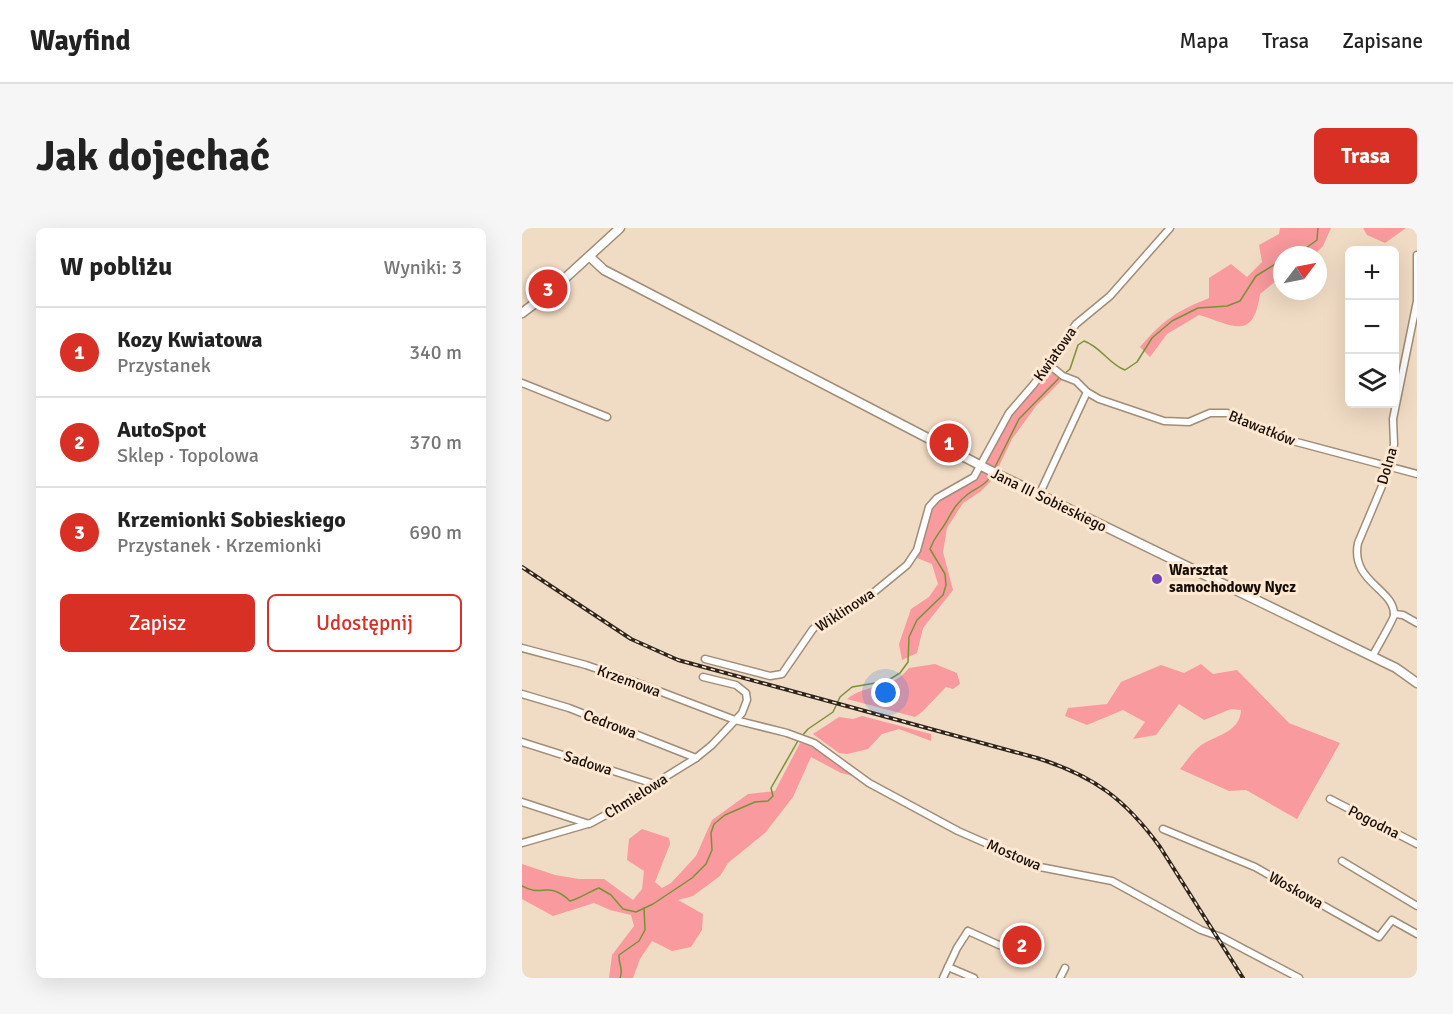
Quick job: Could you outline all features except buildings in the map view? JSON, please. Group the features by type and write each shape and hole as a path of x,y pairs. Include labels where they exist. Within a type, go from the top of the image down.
{"street":[{"path":"522,313 543,298 620,228"},
{"name":"Kwiatowa","path":"981,466 1009,413 1034,384 1076,324 1110,296 1170,228"},
{"name":"Dolna","path":"1394,614 1388,601 1360,569 1355,556 1358,543 1390,467 1394,444 1393,419 1416,303 1417,255"},
{"name":"Jana III Sobieskiego","path":"590,257 604,270 981,466 1404,672 1417,683"},
{"name":"Bławatków","path":"1048,364 1063,376 1076,381 1087,392 1113,405 1164,421 1189,422 1210,413 1227,412 1289,440 1417,474"},
{"path":"522,383 607,417"},
{"path":"1039,495 1087,392"},
{"name":"Wiklinowa","path":"705,659 770,676 782,674 813,629 832,614 862,602 907,564 917,550 930,507 937,498 974,477 981,466"},
{"path":"1372,657 1381,637 1393,621 1394,614 1403,615 1417,623"},
{"name":"Krzemowa","path":"523,650 586,665 735,720"},
{"path":"703,677 736,685 746,693 747,700 742,713 735,720"},
{"name":"Cedrowa","path":"522,694 569,708 696,758"},
{"name":"Chmielowa","path":"522,843 589,824 642,795 654,784 696,758 712,745 735,720"},
{"name":"Mostowa","path":"735,720 787,733 814,743 869,783 958,831 1040,867 1112,881 1202,930 1221,937 1299,978"},
{"name":"Sadowa","path":"522,742 654,784"},
{"name":"Pogodna","path":"1330,799 1417,844"},
{"path":"522,802 589,824"},
{"name":"Woskowa","path":"1163,829 1255,867 1379,937 1392,920 1417,934"},
{"path":"1342,861 1417,906"},
{"path":"943,978 968,931 999,945 1019,950"},
{"path":"948,967 974,978"},
{"path":"1060,978 1065,968"}],"shaded area":[{"path":"1280,228 1331,228 1323,246 1273,246 1273,283 1260,294 1257,309 1247,324 1231,325 1199,315 1167,334 1150,357 1140,347 1171,317 1209,298 1209,278 1231,264 1247,277 1262,262 1259,245 1279,234"},
{"path":"1363,228 1406,228 1385,243 1367,235"},
{"path":"1049,368 1062,380 1036,406 1012,439 997,470 986,464 1011,415"},
{"path":"982,470 995,477 980,492 963,503 947,528 943,552 953,590 923,628 917,653 902,660 899,644 911,609 929,597 938,584 932,564 917,558 928,520 940,501 972,480"},
{"path":"935,664 957,673 960,684 953,689 946,687 915,717 847,699 863,690 895,680 909,668"},
{"path":"1201,664 1213,674 1237,670 1289,723 1340,743 1297,819 1246,790 1229,791 1180,769 1200,746 1232,729 1240,718 1241,710 1231,709 1204,720 1179,704 1156,735 1133,739 1145,722 1123,710 1087,725 1065,716 1068,708 1107,704 1121,682 1161,665 1184,673"},
{"path":"862,716 931,734 931,741 899,729 882,734 868,749 847,754 839,753 813,734 839,717 853,719"},
{"path":"800,743 822,752 853,776 841,773 811,757 793,797 765,833 728,863 720,876 693,896 678,900 703,914 702,930 691,947 672,951 652,941 640,959 633,978 609,978 612,955 634,926 631,915 594,903 553,916 522,899 522,864 555,875 579,879 604,879 633,900 642,889 644,871 627,860 629,839 642,829 669,838 670,844 655,882 662,888 671,883 696,856 712,820 748,794 775,791"}],"waterway":[{"path":"1309,246 1317,240 1318,228"},
{"path":"1064,374 1070,369 1078,345 1084,341 1125,370 1137,362 1152,338 1172,321 1198,308 1227,306 1240,301 1256,276 1273,266"},
{"path":"995,467 1019,419 1060,377"},
{"path":"802,736 808,729 833,712 840,697 852,687 887,681 900,673 908,662 909,637 917,620 943,595 946,585 945,574 930,549 957,505 968,494 986,483 990,477"},
{"path":"522,886 535,890 556,891 570,901 599,888 611,895 623,909 636,912 653,904 692,878 706,864 712,850 711,833 714,824 725,815 755,802 768,801 773,796 771,788 799,739"},
{"path":"620,978 619,955 639,941 645,930 644,908"}],"railway":[{"path":"522,567 631,639 678,660 1037,758 1092,781 1121,802 1147,830 1243,978"}],"place":[{"name":"Krzemionki Sobieskiego","path":"548,289"},
{"name":"Kozy Kwiatowa","path":"949,443"},
{"name":"Warsztat samochodowy Nycz","path":"1157,579"},
{"name":"AutoSpot","path":"1022,945"}]}
